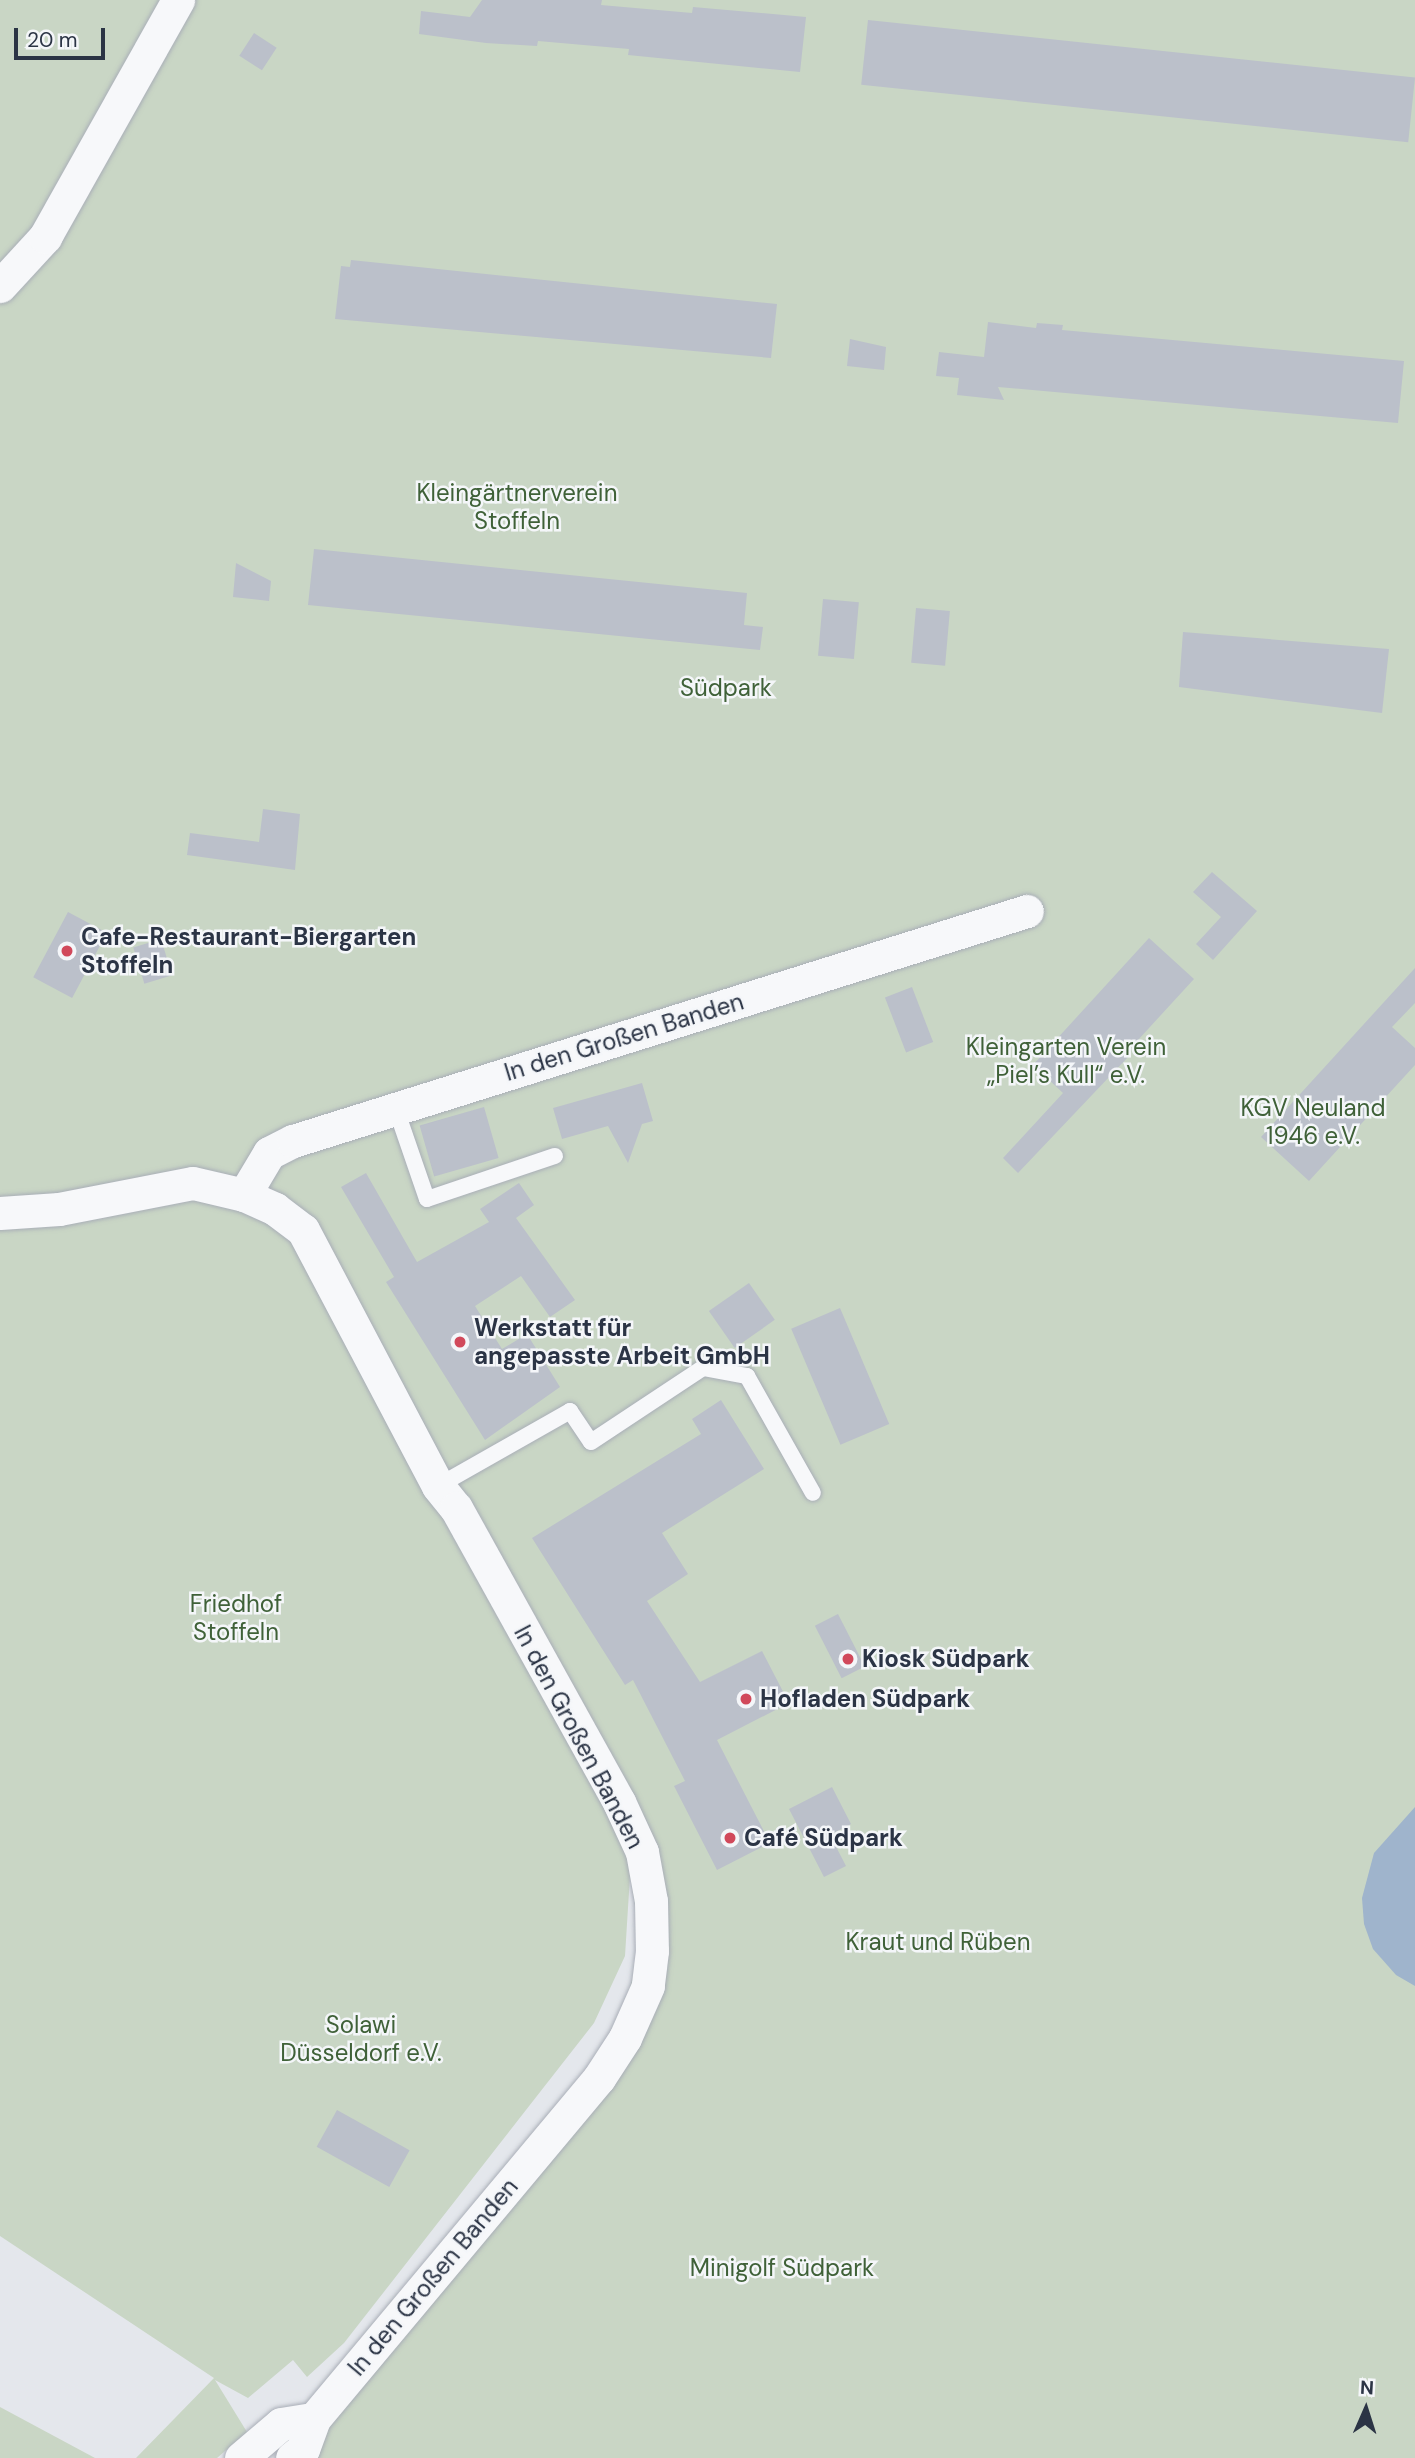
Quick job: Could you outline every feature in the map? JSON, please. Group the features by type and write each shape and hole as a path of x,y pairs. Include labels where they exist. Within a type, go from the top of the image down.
{"street":[{"path":"0,286 45,237 178,0"},
{"name":"In den Großen Banden","path":"244,1195 269,1153 396,1109 1027,911"},
{"name":"In den Großen Banden","path":"0,1213 59,1209 176,1184 207,1185 244,1195 275,1209 303,1230 438,1486 456,1508 632,1829 652,1900 651,1962 638,2012 609,2065 314,2419 303,2449 292,2458"},
{"path":"241,2458 281,2424 314,2419"}],"lane":[{"path":"396,1109 427,1199 555,1156"},
{"path":"438,1486 570,1411 591,1442 703,1368 747,1376 813,1493"}],"green space":[{"name":"Südpark","path":"0,0 1415,0 1415,2458 296,2458 621,2024 641,1943 630,1876 625,1956 594,2023 344,2343 307,2377 293,2360 248,2398 215,2380 247,2432 217,2458 136,2458 214,2378 0,2236"},
{"path":"0,2407 95,2458 0,2458"}],"water":[{"path":"1415,1807 1415,1986 1396,1975 1373,1949 1364,1924 1362,1898 1374,1853"}],"building":[{"path":"482,0 602,0 601,5 692,13 693,7 806,17 800,72 628,55 629,49 538,41 537,46 486,43 419,34 421,11 470,17"},
{"path":"868,20 1415,77 1408,142 861,85"},
{"path":"254,33 277,48 262,70 239,56"},
{"path":"351,260 777,304 771,358 335,319 341,266 350,267"},
{"path":"988,322 1036,328 1037,323 1063,325 1062,330 1404,361 1398,423 998,387 1004,400 957,395 959,378 936,376 939,352 984,357"},
{"path":"850,339 886,347 884,370 847,366"},
{"path":"314,549 747,593 744,625 763,627 760,650 308,605"},
{"path":"236,563 271,581 269,601 233,597"},
{"path":"823,599 859,602 854,659 818,656"},
{"path":"916,608 950,611 945,666 911,663"},
{"path":"1183,632 1389,649 1382,713 1179,687"},
{"path":"263,809 300,814 295,870 187,855 190,833 259,842"},
{"path":"1212,872 1257,911 1213,960 1196,944 1221,917 1193,892"},
{"path":"68,912 107,933 72,998 33,977"},
{"path":"1149,938 1194,979 1127,1052 1130,1055 1018,1173 1003,1158 1063,1093 1033,1065"},
{"path":"161,939 172,975 144,984 133,947"},
{"path":"1415,968 1415,1003 1392,1027 1415,1048 1415,1065 1309,1181 1261,1137"},
{"path":"912,987 933,1042 906,1052 885,997"},
{"path":"642,1083 653,1121 642,1124 628,1163 608,1126 562,1139 553,1108"},
{"path":"484,1107 499,1158 434,1176 420,1125"},
{"name":"Werkstatt für angepasste Arbeit GmbH","path":"366,1173 417,1262 489,1222 480,1209 519,1183 534,1205 516,1218 575,1300 550,1317 521,1276 475,1306 502,1349 527,1334 560,1387 485,1440 386,1282 394,1277 341,1187"},
{"path":"749,1283 775,1320 735,1348 709,1311"},
{"path":"840,1308 889,1424 840,1445 791,1329"},
{"path":"721,1400 764,1469 662,1533 688,1574 647,1601 700,1682 762,1651 789,1703 717,1740 770,1843 717,1870 674,1786 685,1781 633,1680 625,1685 532,1538 701,1434 692,1419"},
{"path":"838,1614 865,1667 842,1678 815,1626"},
{"path":"832,1787 851,1824 830,1835 846,1866 824,1877 789,1809"},
{"path":"337,2110 410,2150 389,2187 317,2147"}],"place":[{"name":"Cafe-Restaurant-Biergarten Stoffeln","path":"67,951"},
{"name":"Werkstatt für angepasste Arbeit GmbH","path":"460,1342"},
{"name":"Kiosk Südpark","path":"848,1659"},
{"name":"Hofladen Südpark","path":"746,1699"},
{"name":"Café Südpark","path":"730,1838"}],"park label":[{"name":"Kleingärtnerverein Stoffeln","path":"517,507"},
{"name":"Kleingarten Verein „Piel’s Kull“ e.V.","path":"1066,1061"},
{"name":"KGV Neuland 1946 e.V.","path":"1313,1122"},
{"name":"Friedhof Stoffeln","path":"236,1618"},
{"name":"Kraut und Rüben","path":"938,1942"},
{"name":"Solawi Düsseldorf e.V.","path":"361,2039"},
{"name":"Minigolf Südpark","path":"782,2268"}]}
